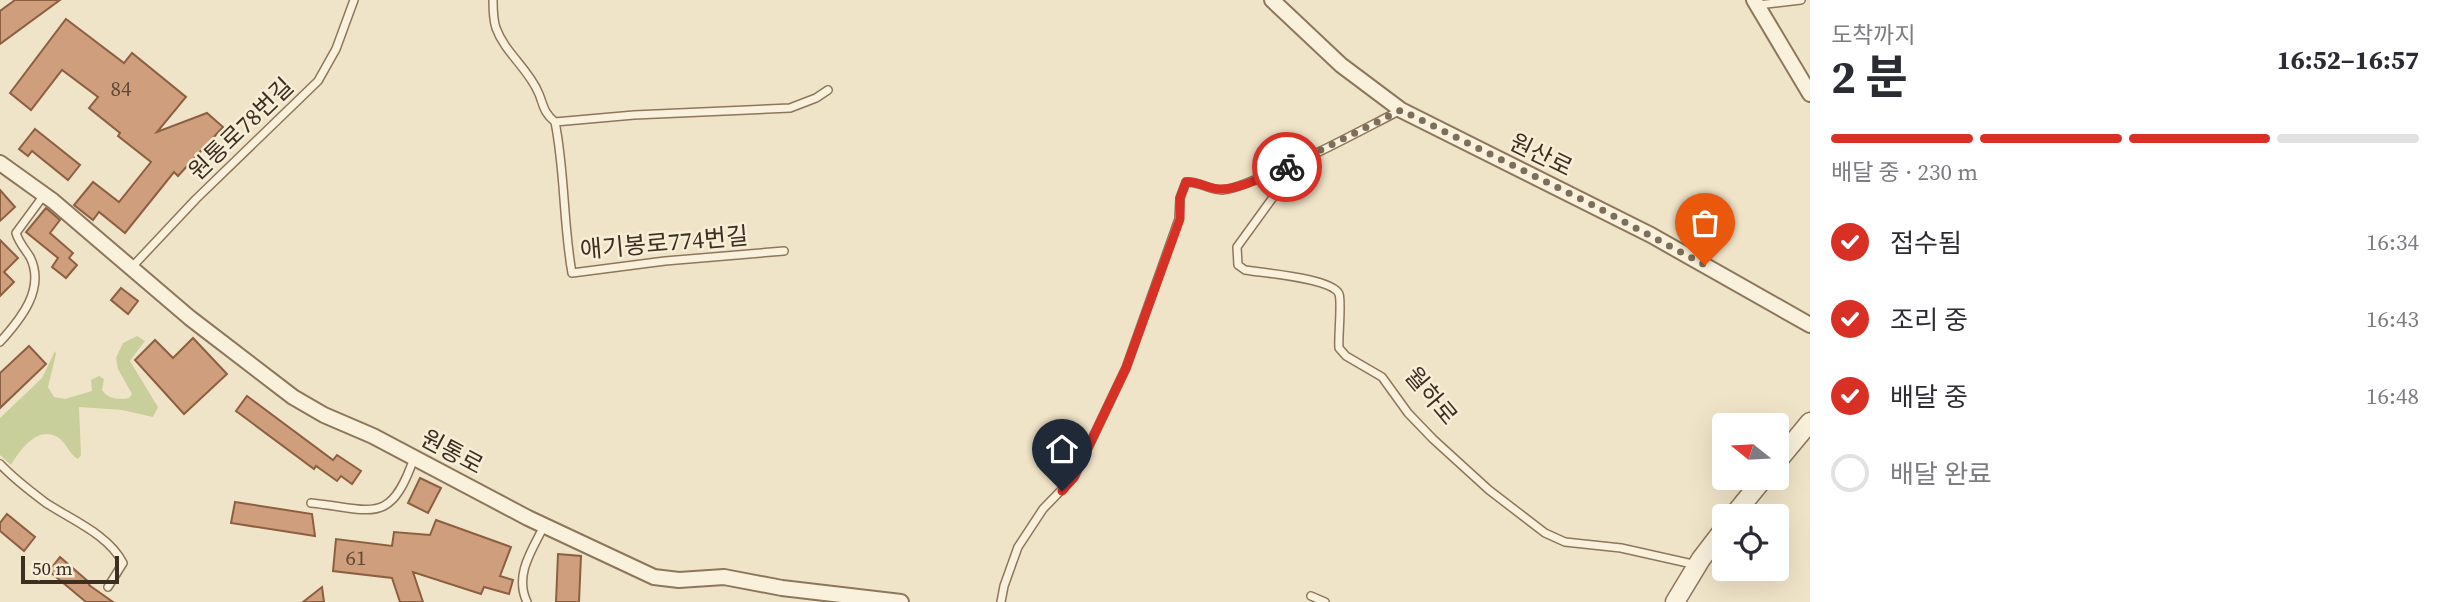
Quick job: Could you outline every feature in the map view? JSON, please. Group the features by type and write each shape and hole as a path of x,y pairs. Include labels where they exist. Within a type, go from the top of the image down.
{"street":[{"name":"원산로","path":"1272,0 1341,65 1401,110 1651,235 1810,325"},
{"path":"1756,3 1810,94"},
{"name":"원통로","path":"0,163 44,195 260,374 293,397 544,526 654,577 679,580 724,578 782,588 901,602"},
{"path":"1789,447 1810,422"},
{"path":"1743,504 1754,490"},
{"path":"1675,602 1712,545"}],"lane":[{"name":"원통로78번길","path":"130,268 196,199 318,81 336,49 354,0"},
{"name":"애기봉로774번길","path":"493,0 495,26 501,38 523,65 538,93 544,112 555,122 560,146 567,245 572,273 784,251"},
{"path":"1756,3 1801,0"},
{"path":"555,122 790,108 817,98 828,90"},
{"path":"1001,602 1018,547 1042,509 1074,477 1126,368 1180,219 1180,198 1186,182 1195,181 1207,188 1222,190 1242,185 1294,163 1401,110"},
{"name":"월하로","path":"1294,163 1237,247 1238,265 1245,270 1304,279 1334,287 1339,293 1340,302 1339,348 1346,356 1382,377 1408,413 1433,439 1489,490 1545,533 1565,542 1621,548 1697,565"},
{"path":"0,342 22,317 31,298 34,269 16,233 44,195"},
{"path":"311,503 369,509 388,505 398,497 414,458"},
{"path":"0,464 44,501 111,546 123,563 108,587"},
{"path":"527,602 522,589 522,575 544,526"},
{"path":"1311,596 1325,602"}],"green space":[{"path":"137,336 145,341 130,361 158,407 153,417 122,410 79,407 81,455 78,459 52,434 37,436 31,440 11,465 0,455 0,418 42,378 55,351 48,387 54,397 65,399 92,391 91,380 99,376 104,379 102,390 107,395 118,399 129,398 132,394 118,369 116,358 123,343"}],"building":[{"path":"15,0 60,0 0,44 0,11"},
{"path":"66,19 124,63 132,53 186,97 157,132 207,113 223,127 178,176 174,172 125,233 99,212 93,220 74,205 93,182 119,202 151,162 89,108 98,97 62,70 31,110 10,93"},
{"path":"35,129 80,165 68,180 32,151 28,156 19,149"},
{"path":"0,190 15,207 0,221"},
{"path":"46,208 60,220 50,233 73,253 69,258 77,265 66,278 52,267 58,258 26,232"},
{"path":"0,240 18,258 4,272 14,282 0,296"},
{"path":"121,288 138,301 128,314 111,300"},
{"path":"193,338 227,374 184,414 135,360 155,340 173,358"},
{"path":"29,346 46,364 0,408 0,373"},
{"path":"247,396 333,460 337,455 361,471 352,484 341,476 337,481 316,466 314,469 236,411"},
{"path":"420,478 441,488 428,513 408,503"},
{"path":"235,502 312,514 315,536 231,523"},
{"path":"7,514 35,537 24,551 0,531 0,523"},
{"path":"436,520 511,547 500,576 513,580 509,594 484,587 481,594 413,572 423,602 400,602 392,578 333,571 336,539 392,546 394,532 430,535"},
{"path":"558,554 581,556 579,602 556,602"},
{"path":"60,557 90,583 89,585 113,602 86,602 49,571"},
{"path":"322,587 324,602 303,602"}],"way so far":[{"path":"1287,167 1401,110 1589,203 1705,265"}],"route":[{"path":"1062,491 1074,477 1126,368 1180,219 1180,198 1186,182 1195,181 1207,188 1222,190 1287,167"}]}
